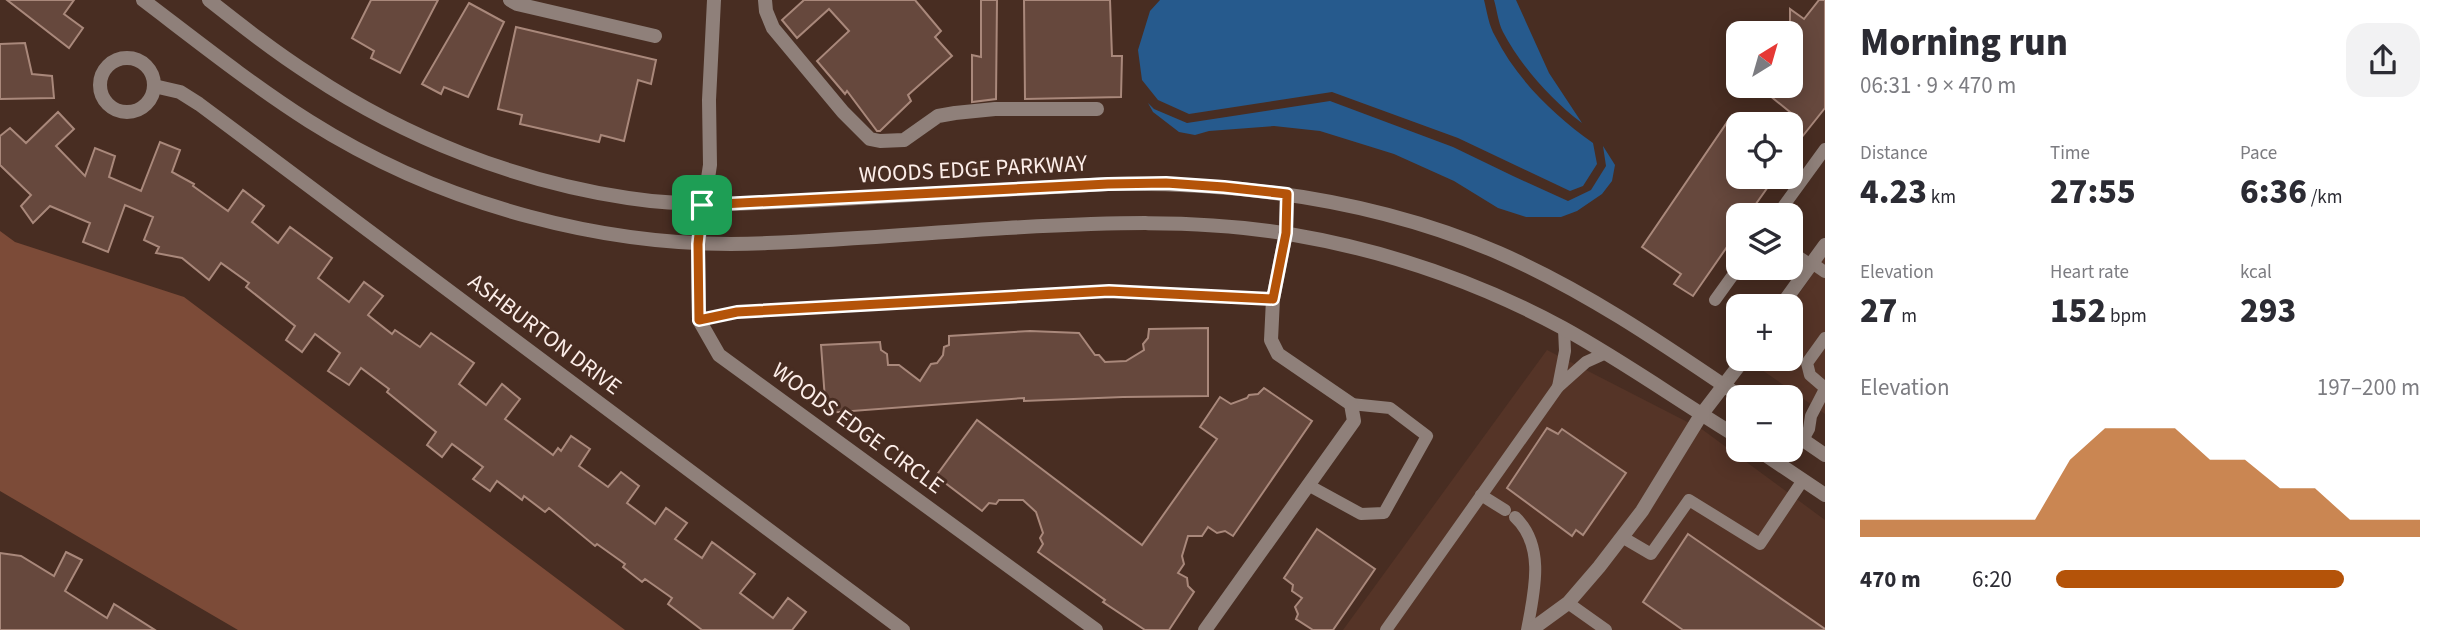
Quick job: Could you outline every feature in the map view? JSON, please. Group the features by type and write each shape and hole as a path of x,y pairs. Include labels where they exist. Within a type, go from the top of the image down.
{"street":[{"path":"142,0 254,84 311,122 364,152 425,180 537,218 587,229 698,244 765,244 1146,222 1216,225 1286,233 1398,259 1510,301 1606,353 1726,430"},
{"name":"WOODS EDGE PARKWAY","path":"209,0 312,77 375,114 471,158 526,176 630,199 702,205 1108,184 1178,184 1287,194 1386,215 1498,253 1551,278 1620,316 1724,386"},
{"name":"WOODS EDGE CIRCLE","path":"714,0 709,100 710,165 698,244 699,320 719,355 1096,630"},
{"path":"765,0 766,11 774,27 843,112 870,139 904,140 938,116 955,113 995,109 1097,109"},
{"path":"516,1 656,36"},
{"name":"ASHBURTON DRIVE","path":"154,86 180,92 199,104 903,630"},
{"path":"1205,630 1354,421 1351,404 1278,354 1271,340 1273,299 1286,233 1287,194"},
{"path":"1790,294 1825,244"},
{"path":"1529,630 1567,603 1622,537 1642,511 1701,415 1735,371"},
{"path":"1803,440 1825,455"},
{"path":"1776,462 1825,495"}],"lane":[{"path":"1786,203 1825,149"},
{"path":"1803,259 1825,272"},
{"path":"1715,300 1729,280"},
{"path":"699,320 737,312 1109,291 1273,299"},
{"path":"1558,387 1565,351 1564,328"},
{"path":"1803,440 1825,388 1810,376 1808,363 1825,338"},
{"path":"1386,630 1558,387 1586,362 1606,353"},
{"path":"1308,485 1361,514 1384,513 1427,436 1390,408 1351,404"},
{"path":"1622,537 1651,554 1689,500 1760,544 1803,480"},
{"path":"1481,495 1527,528 1533,545 1536,580 1529,630"},
{"path":"1567,603 1606,630"}],"shaded area":[{"path":"0,231 15,242 184,297 625,630 238,630 0,491"},
{"path":"1825,256 1825,414 1803,399 1803,385 1783,385 1763,371 1803,371 1803,294 1799,294"},
{"path":"1547,350 1703,430 1726,447 1726,462 1746,462 1825,520 1825,630 1343,630"}],"water":[{"path":"1160,0 1484,0 1493,32 1514,67 1538,96 1564,121 1593,143 1597,164 1583,186 1570,191 1458,138 1332,92 1189,114 1158,100 1142,80 1138,50 1150,11"},
{"path":"1494,0 1516,0 1549,73 1582,123 1548,93 1510,45 1501,28"},
{"path":"1330,101 1453,147 1568,201 1591,190 1606,166 1603,146 1615,165 1612,181 1602,194 1577,211 1561,217 1526,217 1498,208 1454,181 1394,154 1320,131 1274,126 1209,131 1195,135 1179,132 1153,112 1148,103 1154,109 1187,123"}],"building":[{"path":"7,0 74,0 64,14 83,28 69,48"},
{"path":"371,0 438,0 400,73 371,58 374,51 352,38"},
{"path":"804,0 915,0 941,31 935,37 952,56 908,95 911,101 877,131 847,91 845,94 817,61 849,31 829,9 797,38 782,20"},
{"path":"981,0 997,0 996,99 972,102 972,55 981,57"},
{"path":"1024,0 1110,0 1112,56 1122,56 1121,97 1025,99"},
{"path":"1819,0 1825,0 1825,108 1803,136 1803,112 1790,112 1773,98 1803,98 1803,21 1790,21 1790,9 1804,19"},
{"path":"469,3 504,22 468,97 444,87 441,94 422,84"},
{"path":"516,27 656,60 651,84 638,80 624,141 601,135 599,142 520,124 522,115 498,109"},
{"path":"25,43 32,74 52,76 54,98 0,99 0,44"},
{"path":"58,112 74,129 56,146 85,176 95,148 115,156 109,177 141,191 160,142 180,150 172,172 194,184 193,186 228,211 243,190 264,206 252,222 278,243 290,227 332,258 318,278 349,302 364,282 383,296 368,315 392,334 395,330 420,347 431,333 474,363 459,384 486,405 502,384 520,399 505,419 553,455 558,448 561,451 571,436 590,449 579,466 608,487 621,472 639,486 627,503 655,524 666,508 687,523 675,539 702,558 712,542 755,574 740,593 773,618 788,598 806,612 792,630 702,630 668,604 672,598 645,579 642,582 623,567 625,564 597,544 595,546 549,508 545,512 524,496 522,500 497,481 490,491 473,479 483,467 452,444 442,457 427,445 436,432 387,392 389,389 361,368 349,385 328,371 340,353 315,334 302,352 286,340 295,326 246,287 249,283 221,263 209,280 182,258 156,253 159,247 144,240 153,217 125,205 108,252 83,242 90,223 50,206 33,223 21,206 31,195 0,165 0,136 10,128 26,143"},
{"path":"1726,124 1726,189 1766,189 1757,203 1726,203 1726,248 1693,296 1674,284 1681,274 1642,247"},
{"path":"1208,328 1208,396 1024,401 1024,398 826,413 821,345 880,342 881,350 887,354 888,365 899,365 920,381 931,364 937,363 943,355 944,347 949,345 949,336 1030,331 1079,333 1095,355 1099,355 1105,362 1126,361 1144,350 1143,344 1148,338 1149,329"},
{"path":"1264,388 1312,421 1233,536 1225,531 1217,533 1208,527 1202,536 1188,536 1182,556 1184,564 1178,573 1187,578 1188,586 1194,592 1169,630 1145,630 1103,602 1105,600 1038,552 1043,544 1040,538 1043,533 1036,512 1023,500 999,500 996,504 989,503 982,511 936,476 977,420 1142,545 1217,439 1200,427 1220,397 1231,404 1249,395 1258,394"},
{"path":"1547,428 1558,434 1562,429 1626,473 1583,535 1576,530 1572,536 1507,488"},
{"path":"1317,529 1375,569 1333,630 1313,630 1296,619 1298,614 1295,607 1302,598 1292,591 1293,585 1284,578"},
{"path":"1688,534 1825,630 1683,630 1643,602"},
{"path":"66,552 82,560 65,591 107,618 114,604 155,630 0,630 0,553 21,556 54,576"}],"route":[{"path":"1166,183 1287,194 1286,233 1273,299 1109,291 737,312 699,320 698,244 702,205 1108,184 1166,183"}]}
